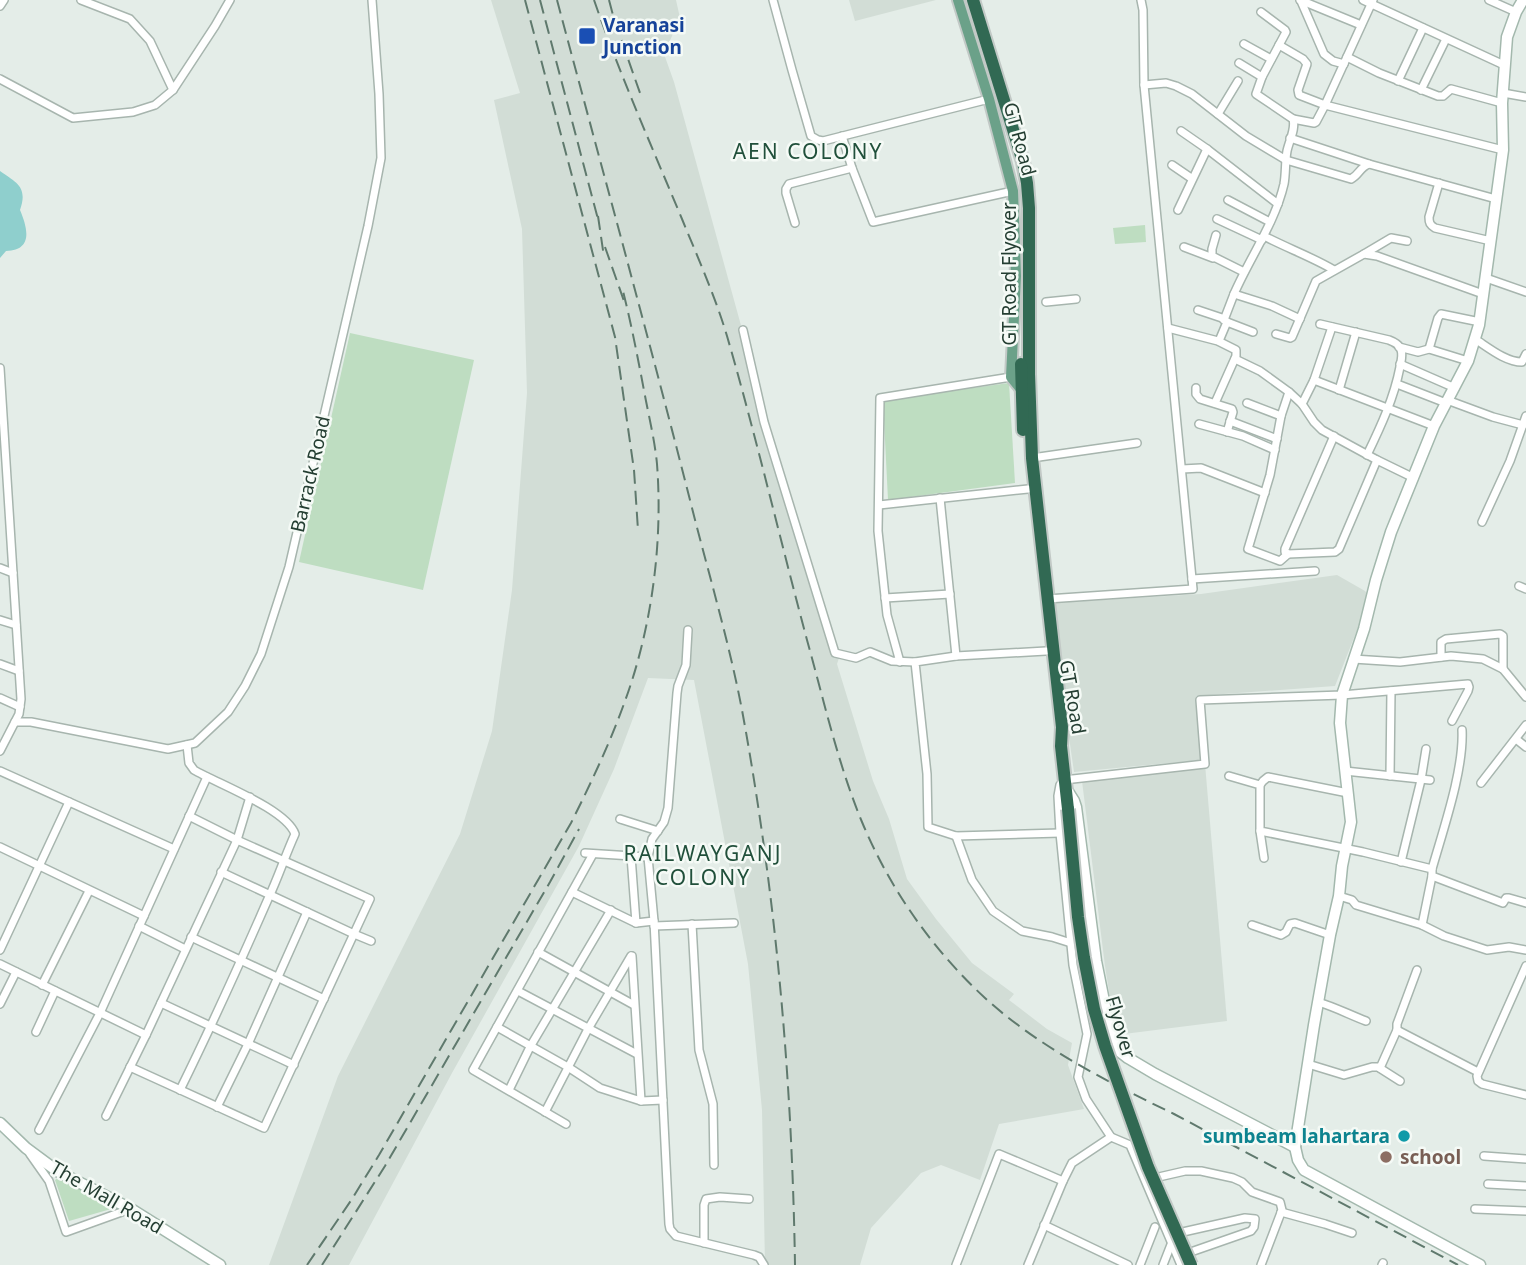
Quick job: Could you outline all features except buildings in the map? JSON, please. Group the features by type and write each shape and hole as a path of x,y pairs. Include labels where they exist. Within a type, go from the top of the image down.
{"highway":[{"name":"GT Road Flyover","path":"964,0 1019,184 1020,375 1025,388"},
{"name":"GT Road Flyover","path":"974,0 1027,183 1029,208 1020,375"},
{"name":"GT Road","path":"1025,388 1028,489 1055,730 1061,746"},
{"name":"GT Road","path":"1028,458 1062,727 1061,746"},
{"name":"Flyover","path":"1061,746 1078,917 1094,1009 1108,1057 1148,1167 1191,1265"}],"main road":[{"name":"GT Road","path":"958,0 989,99 1013,191 1020,375"},
{"name":"GT Road","path":"974,0 1025,159 1030,184 1033,209 1034,374 1025,388"}],"street":[{"path":"0,6 4,0"},
{"path":"81,0 130,19 150,41 173,89"},
{"path":"0,79 73,118 133,112 155,105 173,89 230,0"},
{"name":"Barrack Road","path":"187,745 195,743 228,712 245,687 261,654 289,567 382,158 372,0"},
{"path":"773,0 811,136 818,141 989,99"},
{"path":"1300,0 1361,25"},
{"path":"1300,0 1324,54 1333,61 1345,61 1441,97 1451,89 1502,98 1526,97"},
{"path":"1363,0 1504,65"},
{"path":"1489,0 1516,12"},
{"path":"1480,1265 1304,1170 1295,1147 1351,822 1340,723 1342,695 1391,532 1434,426 1468,361 1480,322 1503,149 1502,98 1507,37 1523,0"},
{"path":"1047,599 1193,589 1144,85 1142,1"},
{"path":"1261,12 1285,30 1285,34 1256,94 1293,119 1314,123 1318,121 1372,2"},
{"path":"1398,81 1423,28"},
{"path":"1421,90 1446,39"},
{"path":"1244,44 1271,59"},
{"path":"1279,45 1306,61 1299,95 1325,105 1503,149"},
{"path":"1239,63 1262,77"},
{"path":"1217,114 1238,81"},
{"path":"1144,85 1166,83 1192,94 1247,136 1286,160 1351,179 1369,164"},
{"path":"1219,341 1234,294 1278,204 1293,119"},
{"path":"1181,131 1278,204"},
{"path":"842,136 873,222 1013,191"},
{"path":"1290,138 1369,164 1496,199"},
{"path":"1178,210 1207,149"},
{"path":"1172,165 1191,178"},
{"path":"795,223 786,193 789,184 852,167"},
{"path":"1439,183 1429,223 1435,228 1491,241"},
{"path":"1228,200 1270,222"},
{"path":"1217,219 1319,261 1334,270"},
{"path":"1215,259 1211,254 1216,235"},
{"path":"1276,334 1292,337 1316,281 1391,238 1407,241"},
{"path":"1184,247 1244,272"},
{"path":"1364,254 1377,256 1483,294"},
{"path":"1486,278 1526,292"},
{"path":"1234,294 1272,306 1300,319"},
{"path":"1046,302 1076,299"},
{"path":"1198,310 1253,332"},
{"path":"1429,349 1441,314 1480,322"},
{"path":"1320,324 1389,340 1399,347 1402,355 1397,384 1367,455"},
{"path":"1302,404 1314,380 1332,327"},
{"path":"1168,328 1219,341 1236,350 1235,359 1215,403"},
{"path":"743,330 764,422 835,653 856,658 870,652 892,661 915,662 956,656 1046,651"},
{"path":"1339,390 1356,332"},
{"path":"1475,339 1515,362 1522,362 1526,354"},
{"path":"1399,347 1418,352 1429,349 1468,361"},
{"path":"1235,359 1260,370 1289,392 1322,430 1414,478"},
{"path":"1400,364 1455,388"},
{"path":"0,368 20,707 0,751"},
{"path":"900,662 887,615 878,531 880,398 1020,375"},
{"path":"1314,380 1434,426"},
{"path":"1397,384 1493,417 1525,420 1510,461 1482,522"},
{"path":"1196,388 1200,399 1232,409 1227,432"},
{"path":"1289,392 1281,416 1265,493 1248,549 1280,561 1288,554 1335,552 1339,549 1377,460"},
{"path":"1247,403 1281,416"},
{"path":"1230,421 1277,439"},
{"path":"1199,424 1275,450"},
{"path":"1288,554 1285,549 1334,436"},
{"path":"1028,458 1137,443"},
{"path":"1182,469 1201,468 1265,493"},
{"path":"879,505 1028,489"},
{"path":"940,498 956,656"},
{"path":"0,568 13,573"},
{"path":"1192,579 1315,571"},
{"path":"885,598 950,594"},
{"path":"0,620 16,625"},
{"path":"688,630 686,666 678,685 668,808 666,818 652,839 648,858 654,923 670,1229 676,1236 754,1255 759,1257 764,1265"},
{"path":"1441,657 1440,646 1443,640 1500,634 1503,636 1503,669"},
{"path":"1353,659 1400,662 1451,656 1483,659 1503,669 1526,697"},
{"path":"915,662 926,774 928,827 956,836 1060,833"},
{"path":"0,664 19,671"},
{"path":"1181,1265 1130,1145 1111,1138 1086,1099 1078,1077 1087,1034 1073,965 1060,833 1060,785 1205,764 1200,700 1342,695 1468,684 1468,691 1452,720"},
{"path":"1390,776 1391,691"},
{"path":"0,698 20,707"},
{"path":"15,722 31,722 169,749 187,745 189,763 194,770 250,797 293,828 295,834 270,895 180,1090"},
{"path":"1481,783 1526,725"},
{"path":"1422,925 1432,872 1455,783 1462,730"},
{"path":"1516,738 1526,747"},
{"path":"1401,862 1426,749"},
{"path":"0,771 174,849"},
{"path":"1345,771 1430,780"},
{"path":"1229,776 1260,785"},
{"path":"38,1130 100,1013 207,777"},
{"path":"1264,858 1260,831 1260,785 1268,777 1348,793"},
{"path":"1065,783 1076,807 1098,976 1113,1039 1119,1051 1295,1147"},
{"path":"106,1116 237,840 250,797"},
{"path":"0,950 69,802"},
{"path":"130,1067 264,1128 370,899 189,816"},
{"path":"620,820 658,831"},
{"path":"1260,831 1401,862 1432,872 1501,903 1509,898 1526,903"},
{"path":"956,836 972,880 993,911 1022,931 1071,943"},
{"path":"0,848 144,916"},
{"path":"566,1124 473,1070 572,892 589,853 648,858"},
{"path":"631,856 636,923"},
{"path":"221,872 371,941"},
{"path":"43,985 89,891"},
{"path":"572,892 636,923 734,923"},
{"path":"1339,896 1352,900 1356,905 1422,925 1444,936 1487,950 1509,947 1526,950"},
{"path":"509,1090 530,1047 611,910"},
{"path":"217,1107 307,912"},
{"path":"1252,925 1281,935 1292,923 1330,935"},
{"path":"692,924 699,1051 713,1104 714,1165"},
{"path":"139,926 186,950"},
{"path":"191,937 324,999"},
{"path":"538,952 634,1005"},
{"path":"545,1112 588,1029 631,956 641,1101"},
{"path":"0,964 146,1035"},
{"path":"1526,966 1523,980 1478,1072 1482,1084 1526,1095"},
{"path":"1380,1069 1397,1030 1417,970"},
{"path":"0,1004 16,972"},
{"path":"36,1032 55,991"},
{"path":"518,991 637,1055"},
{"path":"1318,1002 1366,1021"},
{"path":"161,1003 294,1065"},
{"path":"1083,1016 1106,1012"},
{"path":"497,1027 600,1088 641,1101 663,1100"},
{"path":"1397,1030 1478,1072"},
{"path":"1308,1064 1344,1075 1372,1067 1400,1081"},
{"name":"The Mall Road","path":"0,1123 26,1148 57,1171 131,1209 220,1265"},
{"path":"1028,1265 1072,1163 1111,1138"},
{"path":"26,1148 49,1181 66,1232 131,1209"},
{"path":"956,1265 999,1154 1063,1181"},
{"path":"1484,1156 1526,1159"},
{"path":"1145,1180 1196,1170 1233,1178 1242,1182 1251,1192 1280,1202 1281,1212 1261,1265"},
{"path":"1488,1184 1526,1186"},
{"path":"704,1243 706,1199 749,1199"},
{"path":"1475,1209 1526,1211"},
{"path":"1281,1212 1352,1233"},
{"path":"1171,1238 1245,1218 1255,1220 1251,1231 1179,1256"},
{"path":"1044,1225 1128,1265"},
{"path":"1140,1265 1155,1227"},
{"path":"1163,1265 1171,1238"}],"shaded area":[{"path":"491,0 676,0 680,18 664,54 819,609 840,655 837,664 907,879 972,963 1014,994 1009,1000 1047,1029 1072,1043 1068,1065 1084,1109 999,1124 980,1180 941,1165 921,1173 871,1228 860,1265 765,1265 762,1110 748,964 694,680 648,678 614,769 579,846 349,1265 269,1265 338,1076 460,834 492,731 512,590 527,393 522,229 494,100 520,93"},
{"path":"849,0 936,0 855,21"},
{"path":"1337,575 1365,591 1370,597 1335,686 1196,696 1201,760 1074,772 1052,603 1201,594"},
{"path":"1205,764 1227,1021 1116,1035 1082,781"}],"green space":[{"path":"1145,225 1146,242 1115,244 1113,228"},
{"path":"350,333 474,360 423,590 299,562"},
{"path":"1009,383 1015,483 888,500 883,400"},
{"path":"58,1178 111,1204 111,1209 69,1221 55,1180"}],"water":[{"path":"0,171 22,191 20,210 26,237 21,247 6,251 0,258"}],"railway":[{"path":"525,0 615,337 634,470 638,530"},
{"path":"540,0 599,223"},
{"path":"557,0 676,444 742,710 764,848 780,986 790,1125 795,1265"},
{"path":"594,0 722,321 853,800 873,847 914,917 966,979 1028,1033 1100,1076 1458,1265"},
{"path":"609,0 640,93"},
{"path":"598,216 604,257"},
{"path":"605,247 624,301"},
{"path":"307,1265 379,1155 571,823 607,748 634,673 649,614 657,554 658,494 654,440 623,291"},
{"path":"322,1265 385,1166 579,829"}],"place":[{"name":"Varanasi Junction","path":"587,36"},
{"name":"sumbeam lahartara","path":"1404,1136"},
{"name":"school","path":"1386,1157"}],"district":[{"name":"AEN COLONY","path":"808,151"},
{"name":"RAILWAYGANJ COLONY","path":"703,865"}]}
